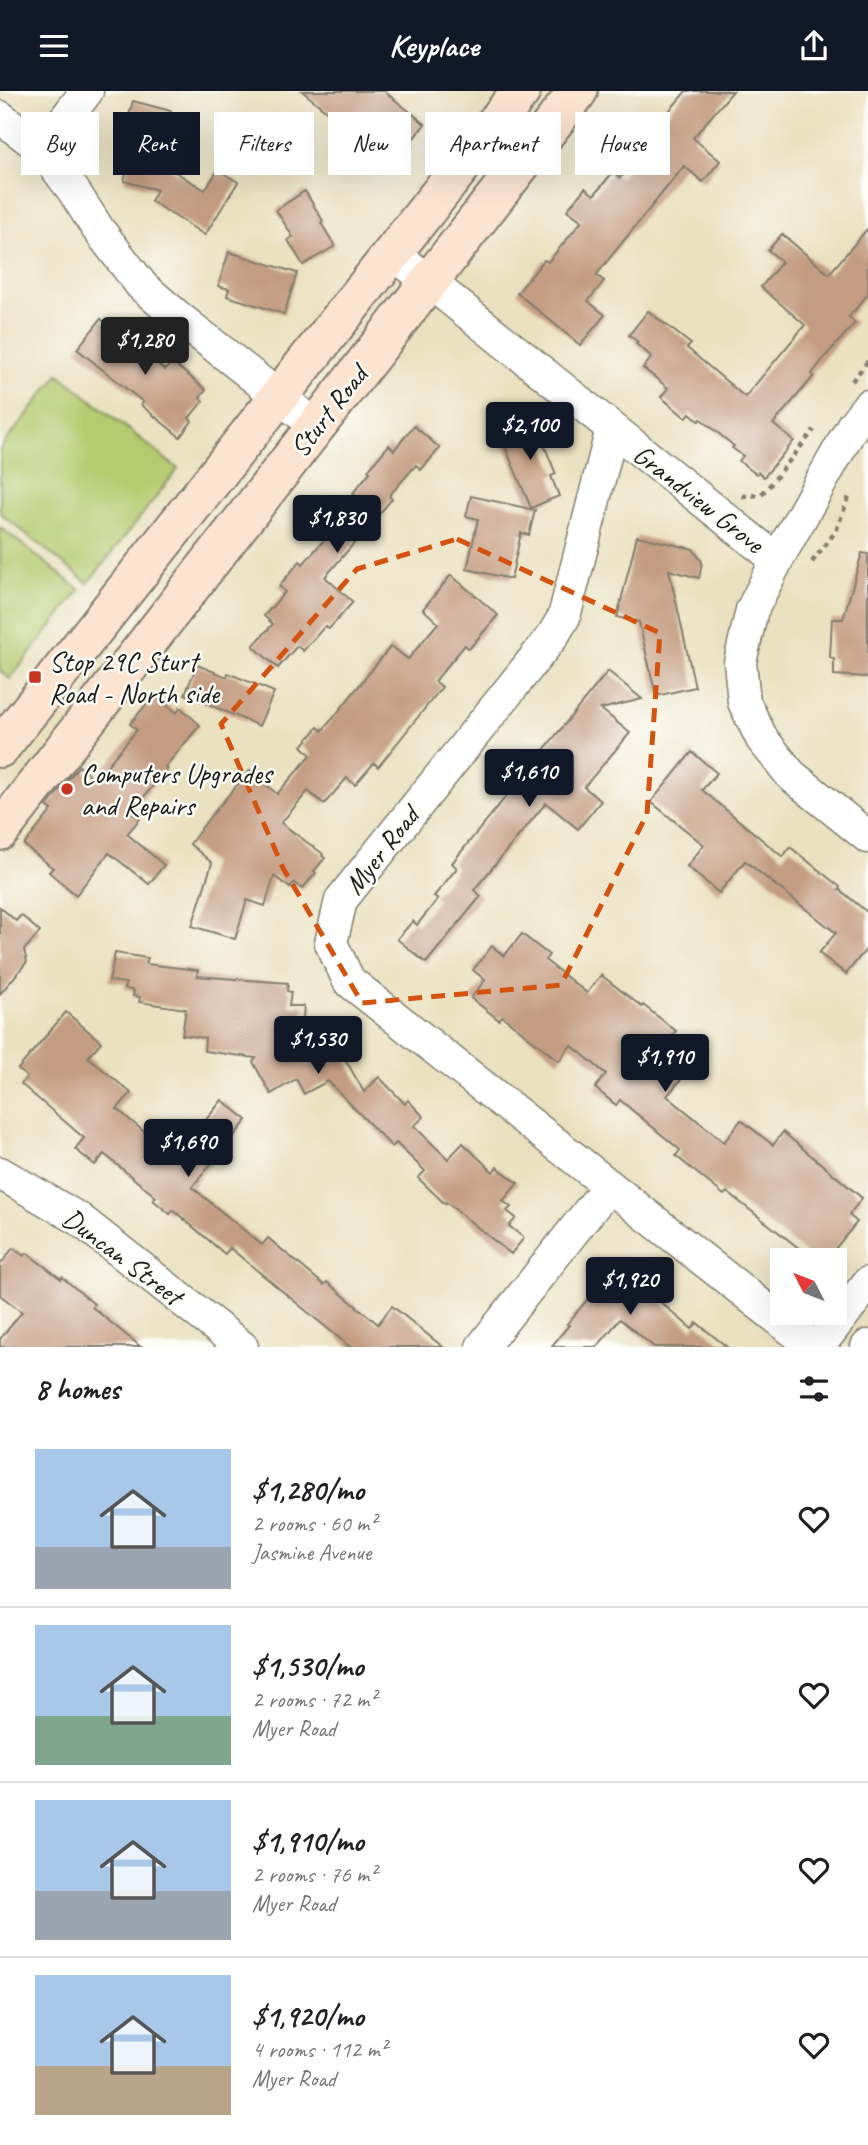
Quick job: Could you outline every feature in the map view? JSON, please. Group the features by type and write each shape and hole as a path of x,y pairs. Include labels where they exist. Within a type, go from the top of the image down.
{"main road":[{"name":"Sturt Road","path":"0,748 521,91"},
{"name":"Sturt Road","path":"0,831 578,91"}],"street":[{"path":"70,112 87,91"},
{"path":"0,117 21,133"},
{"path":"61,175 98,229 142,285 178,317 316,426"},
{"name":"Grandview Grove","path":"393,253 777,560 752,610 740,662 744,702 762,739 791,775 868,837"},
{"path":"777,560 853,425 857,398"},
{"name":"Myer Road","path":"612,429 564,617 552,637 341,900 331,943 349,981 816,1347 868,1283"},
{"name":"Duncan Street","path":"0,1173 79,1219 242,1347"},
{"path":"482,1347 609,1186"}],"path":[{"path":"857,398 868,361"},
{"path":"737,495 760,495 820,422"},
{"path":"809,566 836,531 851,491"}],"highlighted area":[{"path":"457,539 660,633 647,814 561,985 362,1003 283,868 221,724 357,569"}],"green space":[{"path":"59,374 178,469 88,583 0,513 0,449"},
{"path":"0,527 80,590 10,679 0,671"}],"building":[{"path":"302,91 384,91 410,112 328,112"},
{"path":"686,91 733,91 693,138 720,161 703,182 684,166 596,275 604,281 588,301 605,315 580,345 517,293 544,260 548,262 582,221 567,210 585,188 594,195 611,175 620,178 622,175 670,175 668,112"},
{"path":"133,101 171,111 171,112 130,112"},
{"path":"411,113 425,124 411,142"},
{"path":"126,175 180,175 205,190 215,175 226,175 238,182 205,235 151,201 157,190 124,181"},
{"path":"305,191 335,246 303,265 288,240 293,237 276,210"},
{"path":"868,228 868,294 849,317 855,323 773,424 794,441 764,477 758,472 756,474 739,461 743,456 732,448 734,446 701,419 699,421 690,413 686,418 661,397 668,388 643,368 652,357 629,335 648,311 691,344 687,348 745,397 805,325 761,287 782,262 768,250 782,234 829,274"},
{"path":"229,252 297,273 284,314 227,296 229,289 218,286"},
{"path":"101,319 165,370 172,362 206,390 200,398 203,401 189,418 192,421 180,437 141,405 143,402 77,349"},
{"path":"517,419 522,429 535,423 556,474 551,476 559,496 531,508 497,428"},
{"path":"414,426 440,448 421,470 416,465 389,496 392,499 325,577 353,602 329,629 325,626 303,651 297,646 278,668 253,646 273,624 264,616 285,592 279,586 300,561 303,564 331,532 329,530 357,497 353,493 370,472 368,470 389,445 394,450"},
{"path":"471,496 535,510 529,535 521,533 511,579 467,569 478,519 466,516"},
{"path":"637,536 693,549 702,562 699,578 669,570 695,687 656,696 639,622 617,617"},
{"path":"862,553 868,554 868,677 834,675 834,659 830,658 832,619 843,619"},
{"path":"451,575 498,615 469,649 465,645 435,681 442,687 378,767 374,763 355,785 347,778 324,804 308,791 281,823 323,854 325,858 314,871 316,873 302,889 294,883 290,888 274,876 265,906 247,900 235,939 192,926 212,863 190,844 209,818 250,770 277,794 311,755 302,746 318,727 322,731 391,646 408,659 438,623 423,609"},
{"path":"197,665 227,677 228,673 274,692 259,726 185,694"},
{"path":"608,671 642,699 601,709 630,733 584,787 601,801 578,829 546,803 474,890 481,896 426,963 397,939 413,921 417,925 438,899 434,896 457,868 452,863"},
{"path":"154,695 177,713 180,707 200,725 131,812 140,819 127,834 164,865 149,884 109,853 76,895 49,872 53,868 24,845 52,810 47,806 79,766 95,780 137,730 130,724"},
{"path":"692,752 717,773 702,790 783,857 790,847 868,913 868,947 846,974 819,953 836,933 745,861 719,893 687,866 704,845 651,802"},
{"path":"0,907 16,921 21,915 40,932 24,950 27,962 0,994"},
{"path":"522,934 549,955 545,960 587,993 601,975 642,1007 643,1005 676,1031 658,1053 685,1075 667,1096 724,1142 741,1120 773,1145 783,1132 862,1198 849,1215 857,1222 836,1248 799,1248 727,1192 724,1195 676,1156 680,1150 620,1100 616,1105 595,1088 606,1074 571,1045 559,1061 502,1016 499,1020 471,998 485,980 473,970 492,946 504,956"},
{"path":"115,953 148,958 146,964 198,970 197,976 288,983 287,991 291,992 289,1006 304,1006 301,1038 325,1024 364,1092 379,1077 405,1104 408,1100 424,1117 414,1126 448,1159 463,1143 493,1172 497,1167 518,1183 503,1201 511,1207 507,1211 516,1218 509,1226 524,1238 511,1254 446,1202 445,1204 418,1178 425,1171 396,1143 392,1147 328,1081 304,1094 296,1079 271,1094 253,1062 256,1058 204,1051 205,1038 182,1035 186,1009 139,1002 140,997 133,996 134,991 124,988 126,983 109,981"},
{"path":"66,1012 101,1042 88,1057 131,1093 117,1109 175,1158 222,1100 247,1120 192,1187 262,1245 268,1238 324,1285 327,1282 378,1324 392,1306 443,1347 350,1347 230,1248 225,1254 173,1210 170,1214 153,1200 156,1197 104,1154 95,1165 75,1149 84,1138 21,1084 27,1077 18,1069"},
{"path":"13,1248 24,1256 27,1253 61,1279 62,1277 94,1304 92,1307 141,1347 0,1347 0,1339 22,1312 0,1295 0,1265"},
{"path":"619,1261 648,1285 645,1289 692,1329 697,1323 727,1347 654,1347 620,1319 597,1347 551,1347"}],"place":[{"name":"Stop 29C Sturt Road - North side","path":"35,677"},
{"name":"Computers Upgrades and Repairs","path":"67,789"}]}
